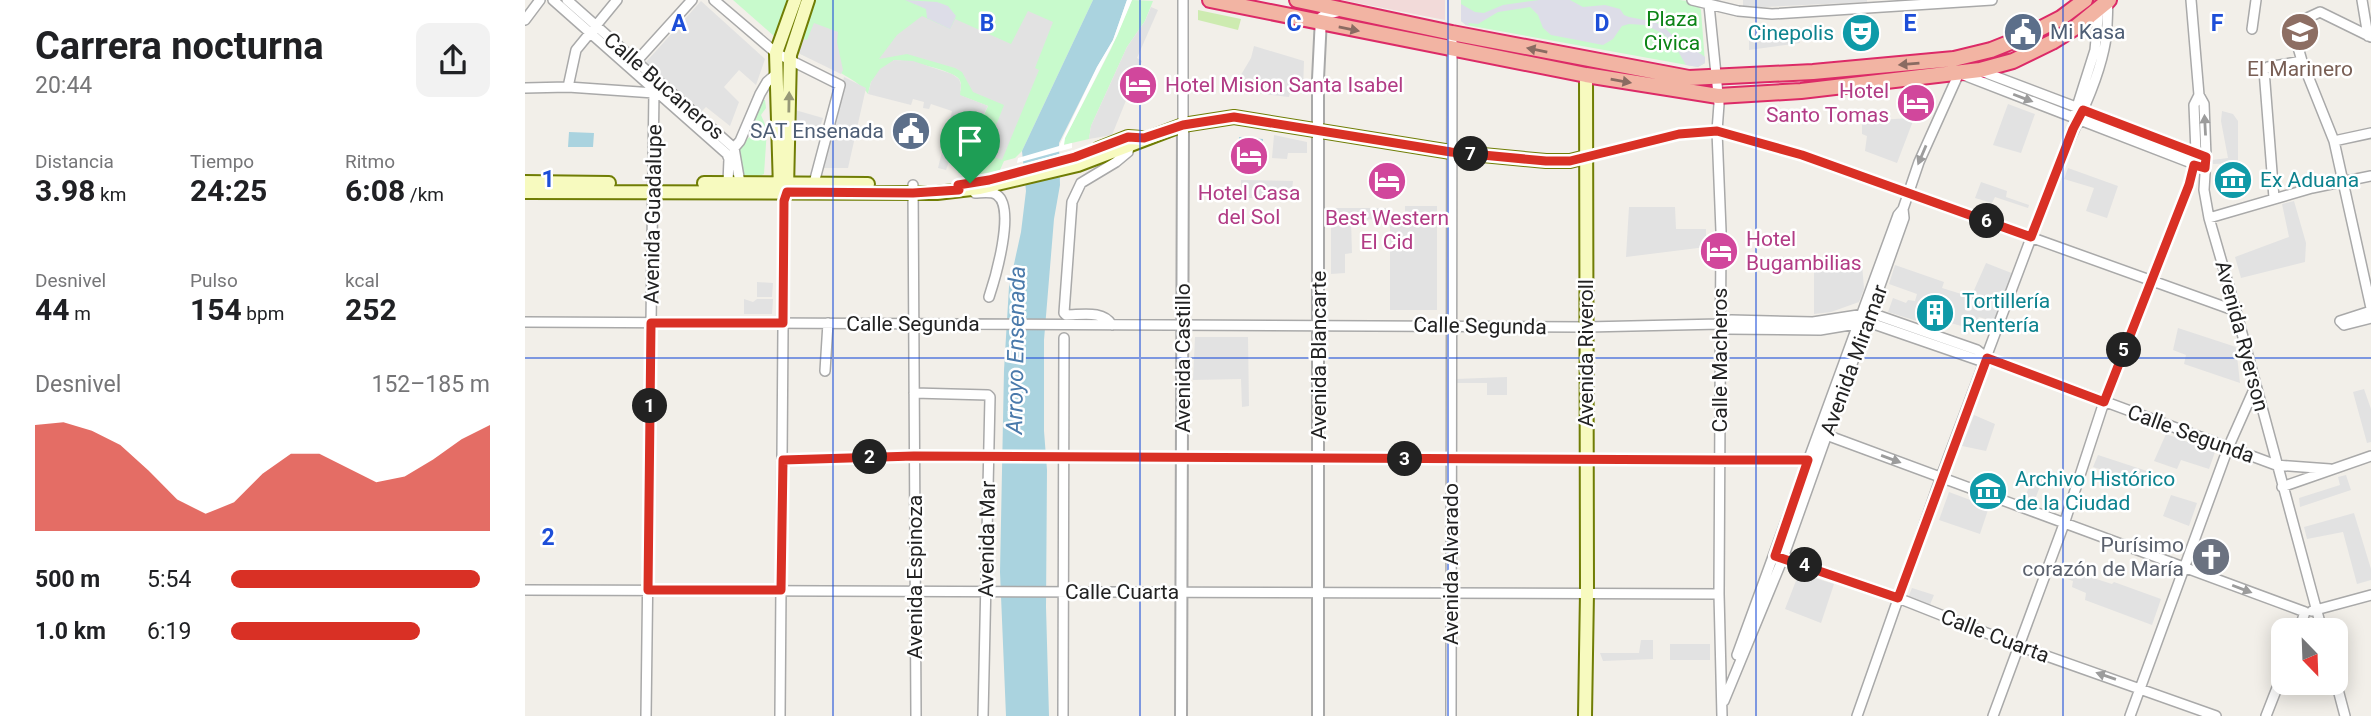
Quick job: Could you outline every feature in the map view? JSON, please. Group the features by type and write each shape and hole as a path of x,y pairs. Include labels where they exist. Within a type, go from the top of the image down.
{"highway":[{"path":"1210,0 1320,23 1689,78 1957,66 1980,70 2032,53 2073,29 2104,2"},
{"path":"1297,0 1586,75 1718,96 1801,91 1957,66 1971,55 2026,36 2061,18 2085,0"}],"main road":[{"path":"784,190 776,100 776,53 795,0"},
{"path":"784,190 789,61 808,0"},
{"name":"Avenida Riveroll","path":"1585,716 1586,75"},
{"path":"525,181 653,188 784,190 1000,185 1183,125 1210,119 1241,117 1451,152 1546,161 1570,161 1586,157"},
{"path":"525,192 734,183 784,190 814,183 913,189"}],"street":[{"path":"525,21 540,0"},
{"name":"Calle Bucaneros","path":"553,0 592,28"},
{"name":"Calle Bucaneros","path":"567,0 592,28 633,65 654,91 727,154 734,183"},
{"path":"568,87 576,50 617,0"},
{"path":"633,65 692,0"},
{"path":"714,0 776,53 840,85 814,183"},
{"name":"Avenida Castillo","path":"1181,716 1183,0"},
{"path":"1692,0 1738,12 1772,14 1992,0"},
{"path":"1993,716 2064,524 2104,402 2189,185 2196,152 2194,105 2199,95 2191,0"},
{"path":"2252,29 2256,0"},
{"path":"2316,0 2320,12 2370,36"},
{"path":"2362,0 2370,36"},
{"path":"1857,716 1941,477 2073,129 2100,50 2104,2"},
{"name":"Calle Macheros","path":"1709,5 1718,96 1725,324 1719,460 1722,716"},
{"path":"1320,23 1323,16 1343,10"},
{"path":"2320,12 2307,18 2295,37 2334,141 2368,275 2371,309 2340,321 2344,326 2371,318"},
{"name":"Avenida Blancarte","path":"1318,716 1317,131 1320,23"},
{"name":"Avenida Alvarado","path":"1451,716 1452,41"},
{"path":"1971,55 1980,70 2205,168"},
{"path":"2274,198 2264,70 2302,61"},
{"name":"Calle Bucaneros","path":"633,65 661,81 734,148 734,183"},
{"path":"1957,66 2078,114 2206,157"},
{"name":"Avenida Miramar","path":"1722,705 1904,218 1903,209 1908,193 1957,66"},
{"path":"734,148 740,141 760,94 775,75"},
{"path":"525,88 654,91 661,81"},
{"name":"Avenida Guadalupe","path":"646,716 654,91"},
{"path":"760,94 776,100"},
{"name":"Avenida Ryerson","path":"2199,95 2204,104 2204,190 2209,218 2319,618"},
{"path":"1586,157 1679,134 1717,131 1802,155 2236,311"},
{"path":"2334,141 2371,133"},
{"path":"1108,325 1110,320 1098,314 1064,313 1072,202 1081,183 1128,152 1129,141"},
{"path":"2209,218 2274,198 2371,176"},
{"path":"958,187 963,193 993,193 1000,185"},
{"path":"989,297 1002,251 1005,226 1000,185"},
{"name":"Avenida Espinoza","path":"913,189 916,716"},
{"path":"780,716 784,190"},
{"name":"Calle Segunda","path":"1725,324 1820,330 1837,329 1857,323 1866,316"},
{"name":"Calle Segunda","path":"525,322 1587,327 1813,322 1866,316 1978,360 1987,358 2276,465 2329,470"},
{"path":"825,371 828,323"},
{"name":"Avenida Miramar","path":"1823,433 1857,323"},
{"path":"1063,716 1059,458 1064,338"},
{"path":"2130,716 2228,447 2256,385"},
{"name":"Avenida Mar","path":"914,393 990,395 991,591 983,716"},
{"path":"1823,433 2305,612 2371,595"},
{"path":"783,460 914,456 1812,460"},
{"path":"2282,486 2371,456"},
{"name":"Calle Cuarta","path":"1779,557 1898,598 2019,646 2216,716"},
{"name":"Calle Cuarta","path":"525,590 1719,594"},
{"path":"2303,618 2305,612"},
{"path":"1720,652 1740,655"},
{"path":"2266,716 2274,695"},
{"path":"2339,695 2345,716"}],"shaded area":[{"path":"905,0 937,2 948,6 956,16 950,29 927,18 926,9"},
{"path":"1342,0 1445,0 1445,20"},
{"path":"1539,0 1570,0 1583,7 1605,5 1620,9 1629,17 1655,22 1684,47 1694,49 1705,57 1705,63 1698,67 1686,65 1664,34 1645,25 1622,26 1613,39 1603,45 1551,35 1543,28 1538,15 1530,7 1498,12 1478,24 1468,23 1470,26 1461,21 1461,4 1475,12 1484,13 1503,5"},
{"path":"1743,0 1867,0 1867,2 1743,8"},
{"path":"701,1 765,59 756,85 739,70 724,87 739,102 730,126 706,107 702,111 646,62"},
{"path":"1151,7 1158,10 1137,58 1142,61 1112,135 1089,139 1091,126 1127,47"},
{"path":"1028,11 1053,22 1035,68 1039,70 1002,160 985,154 1004,105 973,92 962,72 955,68 907,54 879,59 897,35 922,16 950,29 955,19 1011,44"},
{"path":"814,23 838,32 837,42 843,70 841,74 794,51 799,37 807,40"},
{"path":"1799,29 1800,43 1749,50 1749,34"},
{"path":"1254,46 1304,61 1303,91 1291,89 1289,97 1232,90 1251,58"},
{"path":"894,60 913,61 952,74 959,79 960,95 988,106 974,134 966,132 957,162 949,161 946,170 938,168 952,111 931,104 929,109 923,108 924,102 913,99 911,105 868,94 871,82 880,69"},
{"path":"844,77 866,88 848,168 820,168"},
{"path":"2008,104 2035,114 2021,153 1993,145"},
{"path":"795,110 823,118 819,130 796,130"},
{"path":"2222,111 2233,114 2238,121 2238,163 2213,164 2212,161 2205,161 2204,122 2209,122 2212,160 2228,158 2221,121"},
{"path":"1911,118 1913,121 1897,163 1865,151 1867,136 1862,134 1862,121"},
{"path":"1274,135 1307,142 1307,153 1288,153 1287,159 1272,158"},
{"path":"2068,168 2118,186 2107,218 2086,211 2094,188 2064,179"},
{"path":"1241,180 1293,181 1291,198 1241,198"},
{"path":"1981,182 2007,191 2006,197 2029,205 2028,208 1995,197 1992,203 1975,198"},
{"path":"2294,201 2306,243 2305,262 2241,278 2235,257 2289,237 2282,204"},
{"path":"1405,206 1437,206 1437,310 1390,310 1390,217 1405,217"},
{"path":"1629,207 1675,207 1676,229 1706,229 1706,247 1626,257"},
{"path":"1331,208 1386,208 1387,219 1351,220 1352,253 1345,254 1345,273 1331,274"},
{"path":"1814,261 1862,263 1864,289 1859,302 1831,312 1814,314"},
{"path":"1986,263 2014,274 1996,322 1979,317 1974,326 1970,324 1965,327 1947,322 1952,305 1927,296 1917,321 1888,312 1893,298 1906,303 1908,300 1915,301 1917,294 1889,284 1895,265 1944,282 1942,288 1971,297"},
{"path":"757,282 773,283 772,297 757,297"},
{"path":"744,299 753,302 757,299 773,299 772,314 744,314"},
{"path":"2178,328 2236,347 2240,383 2184,364 2186,355 2173,350"},
{"path":"1195,337 1248,337 1249,406 1242,407 1241,379 1193,380"},
{"path":"1507,377 1507,395 1487,395 1487,383 1456,383 1456,379"},
{"path":"2364,389 2371,409 2371,442 2367,443 2353,392"},
{"path":"1974,415 1995,424 1986,451 1962,446"},
{"path":"2166,434 2215,452 2209,469 2181,460 2177,469 2154,461"},
{"path":"2098,455 2150,472 2146,484 2093,467"},
{"path":"2035,473 2044,476 2034,502 2024,499"},
{"path":"2346,475 2351,490 2300,507 2299,498 2340,485 2338,477"},
{"path":"1949,492 1989,507 1980,534 1939,520"},
{"path":"2171,495 2197,503 2189,526 2163,516"},
{"path":"2354,513 2371,569 2371,580 2357,584 2343,532 2307,539 2304,527"},
{"path":"2052,565 2112,584 2114,582 2161,599 2152,625 2085,600 2086,593 2072,587 2073,581 2050,573"},
{"path":"1799,573 1834,584 1821,623 1785,609"},
{"path":"1912,588 1934,595 1929,607 1907,600"},
{"path":"1641,640 1653,640 1653,659 1603,661 1600,653 1639,653"},
{"path":"1670,644 1710,644 1710,660 1670,660"}],"green space":[{"path":"733,0 788,0 774,36"},
{"path":"813,0 1093,0 1022,151 1015,158 1004,161 1000,170 977,175 958,173 988,106 959,95 959,79 948,72 928,66 894,60 871,82 868,94 846,76 794,51"},
{"path":"1132,0 1153,1 1145,21 1127,47 1091,126 1089,139 1063,145 1111,49"},
{"name":"Plaza Civica","path":"1461,0 1689,1 1701,10 1705,63 1698,67 1466,25 1461,21"},
{"path":"1198,10 1241,19 1238,30 1198,20"},
{"path":"760,99 765,100 766,108 761,115 767,129 764,174 750,176 740,174 740,147 752,134 750,125"}],"water":[{"name":"Arroyo Ensenada","path":"1093,0 1127,0 1113,40 1059,143 1060,185 1054,219 1044,340 1049,716 1006,716 1000,572 1004,370 1009,287 1021,232 1026,191 1022,151"},
{"path":"569,132 594,133 593,147 568,147"},
{"path":"1239,137 1263,139 1262,154 1239,153"}],"pier":[{"path":"1127,0 1132,0 1117,36 1065,138 1064,145 1072,143 1072,148 1017,163 1018,158 1059,146 1113,40"},
{"path":"1073,150 1072,172 1004,190 1006,169"}],"place":[{"name":"Mi Kasa","path":"2023,32"},
{"name":"El Marinero","path":"2300,32"},
{"name":"Cinepolis","path":"1861,33"},
{"name":"Hotel Mision Santa Isabel","path":"1138,85"},
{"name":"Hotel Santo Tomas","path":"1916,103"},
{"name":"SAT Ensenada","path":"911,131"},
{"name":"Hotel Casa del Sol","path":"1249,156"},
{"name":"Ex Aduana","path":"2233,180"},
{"name":"Best Western El Cid","path":"1387,181"},
{"name":"Hotel Bugambilias","path":"1719,251"},
{"name":"Tortillería Rentería","path":"1935,313"},
{"name":"Archivo Histórico de la Ciudad","path":"1988,491"},
{"name":"Purísimo corazón de María","path":"2211,557"}],"route":[{"path":"2083,110 2206,157 2205,168 2194,165 2189,185 2104,402 1987,358 1898,598 1775,556 1808,460 914,456 783,460 781,590 648,590 651,323 783,323 784,201 787,192 936,193 959,190 958,185 970,183 1089,153 1128,137 1144,138 1183,125 1234,117 1451,152 1546,161 1570,161 1679,134 1717,131 1802,155 2031,237 2083,110"}]}
